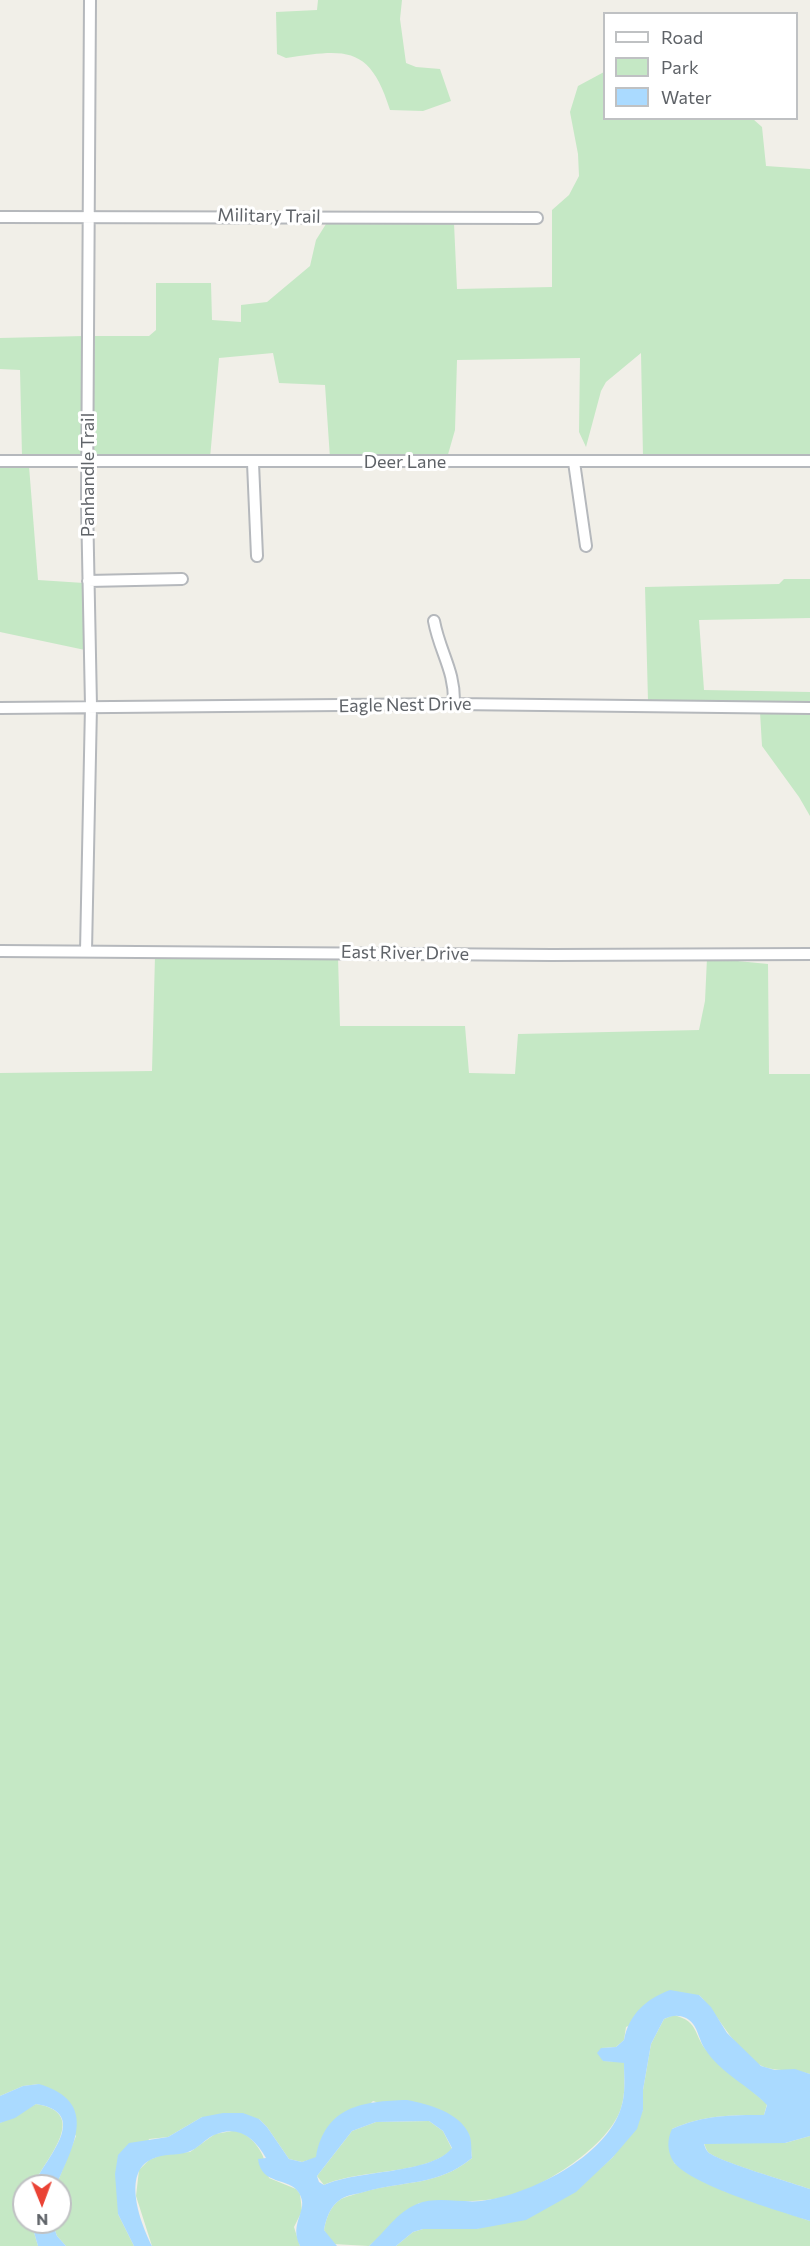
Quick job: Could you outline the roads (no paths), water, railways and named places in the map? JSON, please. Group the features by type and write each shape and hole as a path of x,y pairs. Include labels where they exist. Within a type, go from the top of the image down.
{"street":[{"name":"Panhandle Trail","path":"86,951 91,706 88,581 90,0"},
{"name":"Military Trail","path":"0,217 537,218"},
{"name":"Deer Lane","path":"0,461 253,463 810,461"},
{"path":"574,462 586,546"},
{"path":"253,463 257,556"},
{"path":"88,581 183,579"},
{"path":"434,621 437,638 452,672 454,704"},
{"name":"Eagle Nest Drive","path":"0,708 454,704 810,708"},
{"name":"East River Drive","path":"0,951 552,955 810,954"}],"water":[{"path":"670,1990 699,1995 711,2007 727,2033 761,2066 775,2070 795,2069 810,2074 810,2136 785,2143 704,2144 708,2152 725,2161 810,2189 810,2221 715,2188 682,2170 673,2161 668,2145 672,2129 706,2118 764,2115 767,2105 718,2065 703,2045 690,2021 674,2016 664,2019 651,2044 643,2090 643,2110 637,2129 613,2157 576,2192 526,2220 477,2229 423,2229 413,2232 396,2246 369,2246 397,2217 417,2204 432,2200 481,2201 500,2197 542,2182 583,2157 613,2126 624,2097 624,2063 603,2061 597,2053 601,2048 616,2047 624,2040 634,2015 653,1998"},
{"path":"39,2084 58,2092 70,2102 76,2114 77,2127 74,2141 61,2174 40,2174 60,2139 63,2127 61,2117 53,2109 36,2104 15,2118 0,2123 0,2096 23,2086"},
{"path":"407,2100 442,2110 451,2115 464,2126 469,2134 472,2158 446,2174 379,2188 341,2199 331,2209 324,2230 337,2246 300,2246 296,2230 302,2206 299,2193 295,2188 264,2173 258,2159 266,2158 262,2151 251,2139 238,2132 223,2132 214,2135 192,2151 156,2157 143,2166 137,2175 136,2200 152,2246 134,2246 118,2214 115,2174 118,2155 129,2143 168,2137 202,2117 223,2113 243,2113 259,2119 267,2127 289,2159 302,2162 316,2157 321,2140 337,2117 361,2105","holes":["429,2121 443,2131 452,2148 428,2163 338,2180 324,2185 319,2182 317,2176 352,2131 376,2122"]},
{"path":"34,2234 56,2234 66,2246 38,2246"}]}
